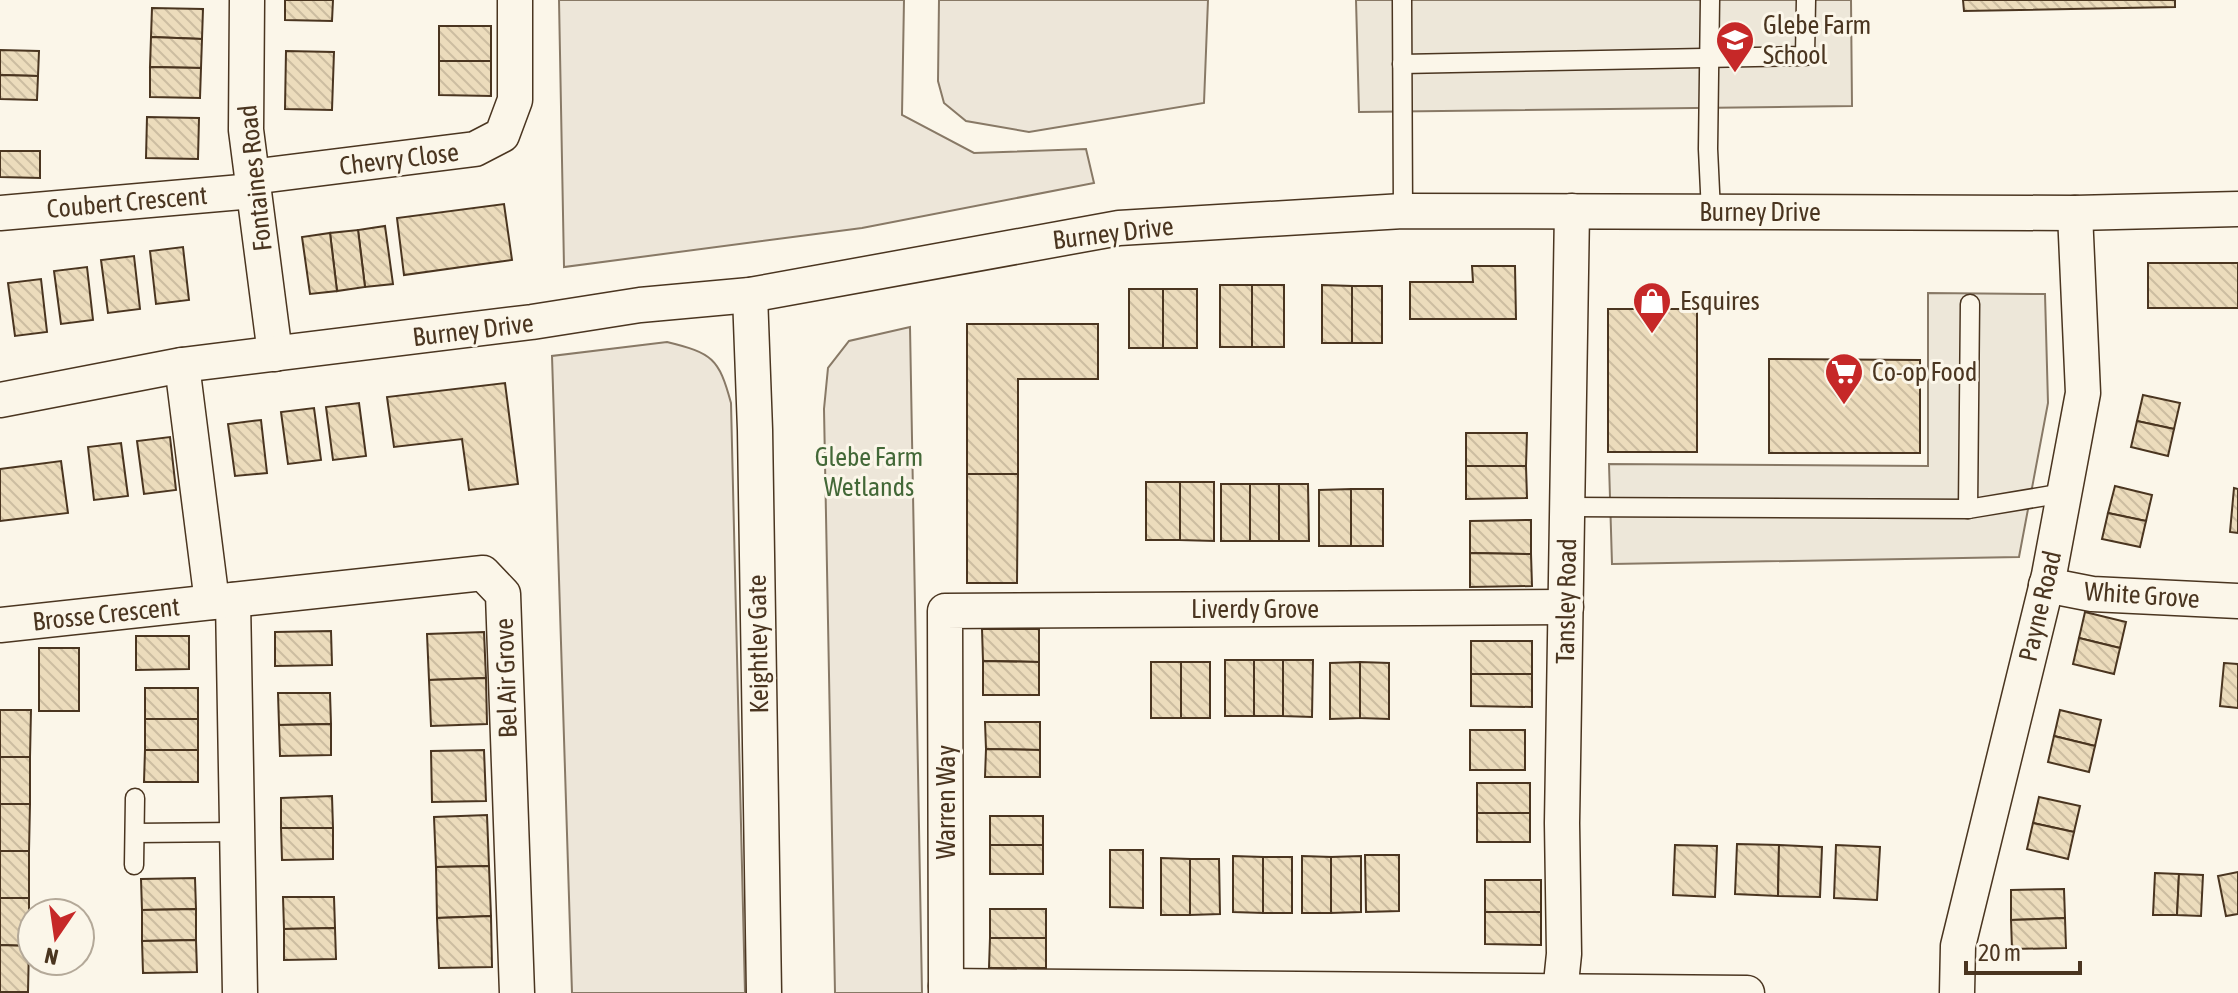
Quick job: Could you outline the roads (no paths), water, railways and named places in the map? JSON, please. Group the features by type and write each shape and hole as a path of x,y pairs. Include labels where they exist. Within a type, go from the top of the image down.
{"street":[{"name":"Fontaines Road","path":"247,0 246,130 275,354"},
{"name":"Chevry Close","path":"253,184 475,149 502,135 515,100 515,0"},
{"name":"Coubert Crescent","path":"0,213 253,184"},
{"name":"Burney Drive","path":"0,400 182,365 532,322 640,305 750,295 1119,228 1403,211 2075,213 2238,209"},
{"name":"Tansley Road","path":"1560,991 1564,954 1562,823 1572,211"},
{"name":"Payne Road","path":"1957,993 1958,946 2046,585 2083,393 2075,213"},
{"name":"Keightley Gate","path":"750,295 764,993"},
{"path":"182,365 222,601 237,832 240,993"},
{"name":"Bel Air Grove","path":"222,601 483,573 503,594 517,993"},
{"name":"White Grove","path":"2046,585 2092,594 2238,601"},
{"name":"Brosse Crescent","path":"0,625 222,601"},
{"name":"Liverdy Grove","path":"945,611 1566,607"},
{"name":"Warren Way","path":"945,611 946,990"},
{"path":"946,990 1747,993"}],"lane":[{"path":"1402,0 1403,211"},
{"path":"1710,0 1708,149 1711,212"},
{"path":"1402,64 1805,56 1806,0"},
{"path":"1968,509 1970,304"},
{"path":"1567,507 1968,509 2064,493"},
{"path":"134,865 135,798"},
{"path":"135,833 237,832"}],"place":[{"name":"Glebe Farm School","path":"1735,74"},
{"name":"Esquires","path":"1652,335"},
{"name":"Co-op Food","path":"1844,406"}],"park label":[{"name":"Glebe Farm Wetlands","path":"869,472"}]}
